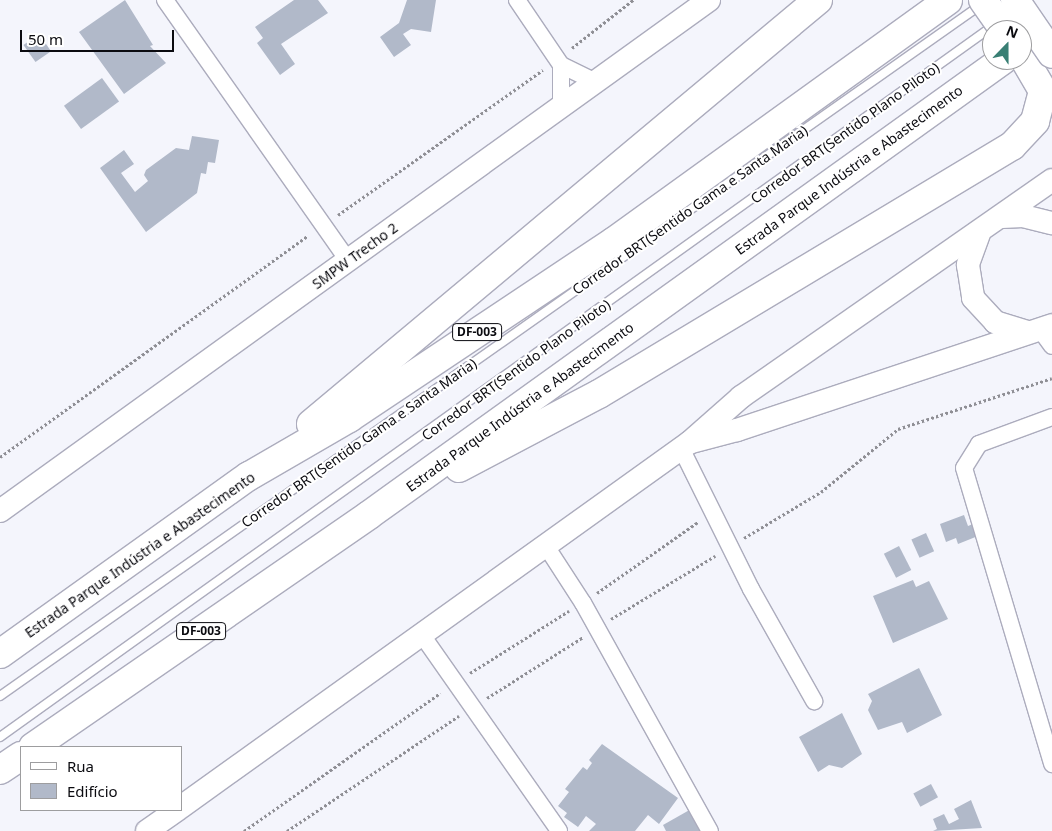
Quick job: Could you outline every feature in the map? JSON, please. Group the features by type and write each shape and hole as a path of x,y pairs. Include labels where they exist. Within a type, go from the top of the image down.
{"highway":[{"path":"250,476 818,0"},
{"name":"Estrada Parque Indústria e Abastecimento","path":"0,654 250,476 348,418 614,242 948,0"},
{"path":"983,0 1010,14 1052,54"},
{"path":"1032,39 1052,25"},
{"path":"369,515 599,394 1012,146 1026,134 1041,108 1043,91 1040,79 1032,68"},
{"name":"Estrada Parque Indústria e Abastecimento","path":"34,746 369,515 989,70"},
{"path":"0,770 20,757"}],"street":[{"path":"165,0 349,262"},
{"path":"517,0 561,65 594,81"},
{"name":"SMPW Trecho 2","path":"0,510 349,262 561,104 709,0"},
{"path":"561,65 561,104"},
{"path":"182,805 685,445 741,398 980,234 1052,180"},
{"path":"1002,217 1023,216 1052,223"},
{"path":"980,234 968,266 973,298 995,322 1039,328 1052,346"},
{"path":"685,445 737,430 1039,328"},
{"path":"1052,418 979,444 964,468 1052,764"},
{"path":"685,445 713,511 732,545 751,589 814,701"},
{"path":"546,546 583,602 710,831"},
{"path":"422,634 454,683 559,831"},
{"path":"147,831 176,811"}],"lane":[{"name":"Corredor BRT(Sentido Gama e Santa Maria)","path":"0,696 987,0"},
{"name":"Corredor BRT(Sentido Plano Piloto)","path":"0,737 1030,0"}],"path":[{"path":"286,831 472,707 596,628 821,492 898,429 1052,378"},
{"path":"244,831 454,683 583,602 713,511"}],"building":[{"path":"125,0 153,45 150,46 166,63 124,94 79,32"},
{"path":"294,0 318,0 328,13 281,44 295,64 280,75 257,43 263,38 255,27"},
{"path":"407,0 436,0 431,32 411,29 403,34 411,45 394,57 380,37 399,23"},
{"path":"39,34 51,51 35,62 23,45"},
{"path":"102,78 119,101 81,129 64,106"},
{"path":"192,136 219,140 215,163 208,162 206,174 201,173 197,193 146,232 100,168 124,150 134,164 121,173 135,192 148,181 144,175 146,170 176,148 189,150"},
{"path":"964,515 968,526 973,524 978,536 958,544 956,538 946,542 940,524"},
{"path":"926,533 934,551 920,558 911,540"},
{"path":"899,546 911,570 896,578 884,554"},
{"path":"913,580 916,587 929,581 948,619 893,643 873,596"},
{"path":"919,668 942,715 907,733 902,722 878,730 868,710 872,701 868,694"},
{"path":"842,713 862,754 842,768 829,765 818,772 799,737"},
{"path":"602,744 678,798 659,824 648,815 635,831 589,831 596,824 586,816 578,827 564,817 567,813 558,806 569,792 565,789 583,767 587,770 592,763 589,760"},
{"path":"931,784 938,797 920,807 913,793"},
{"path":"971,800 982,828 933,831 937,829 933,819 944,814 949,824 959,819 954,809"},
{"path":"693,808 706,831 666,831 663,825"}]}
